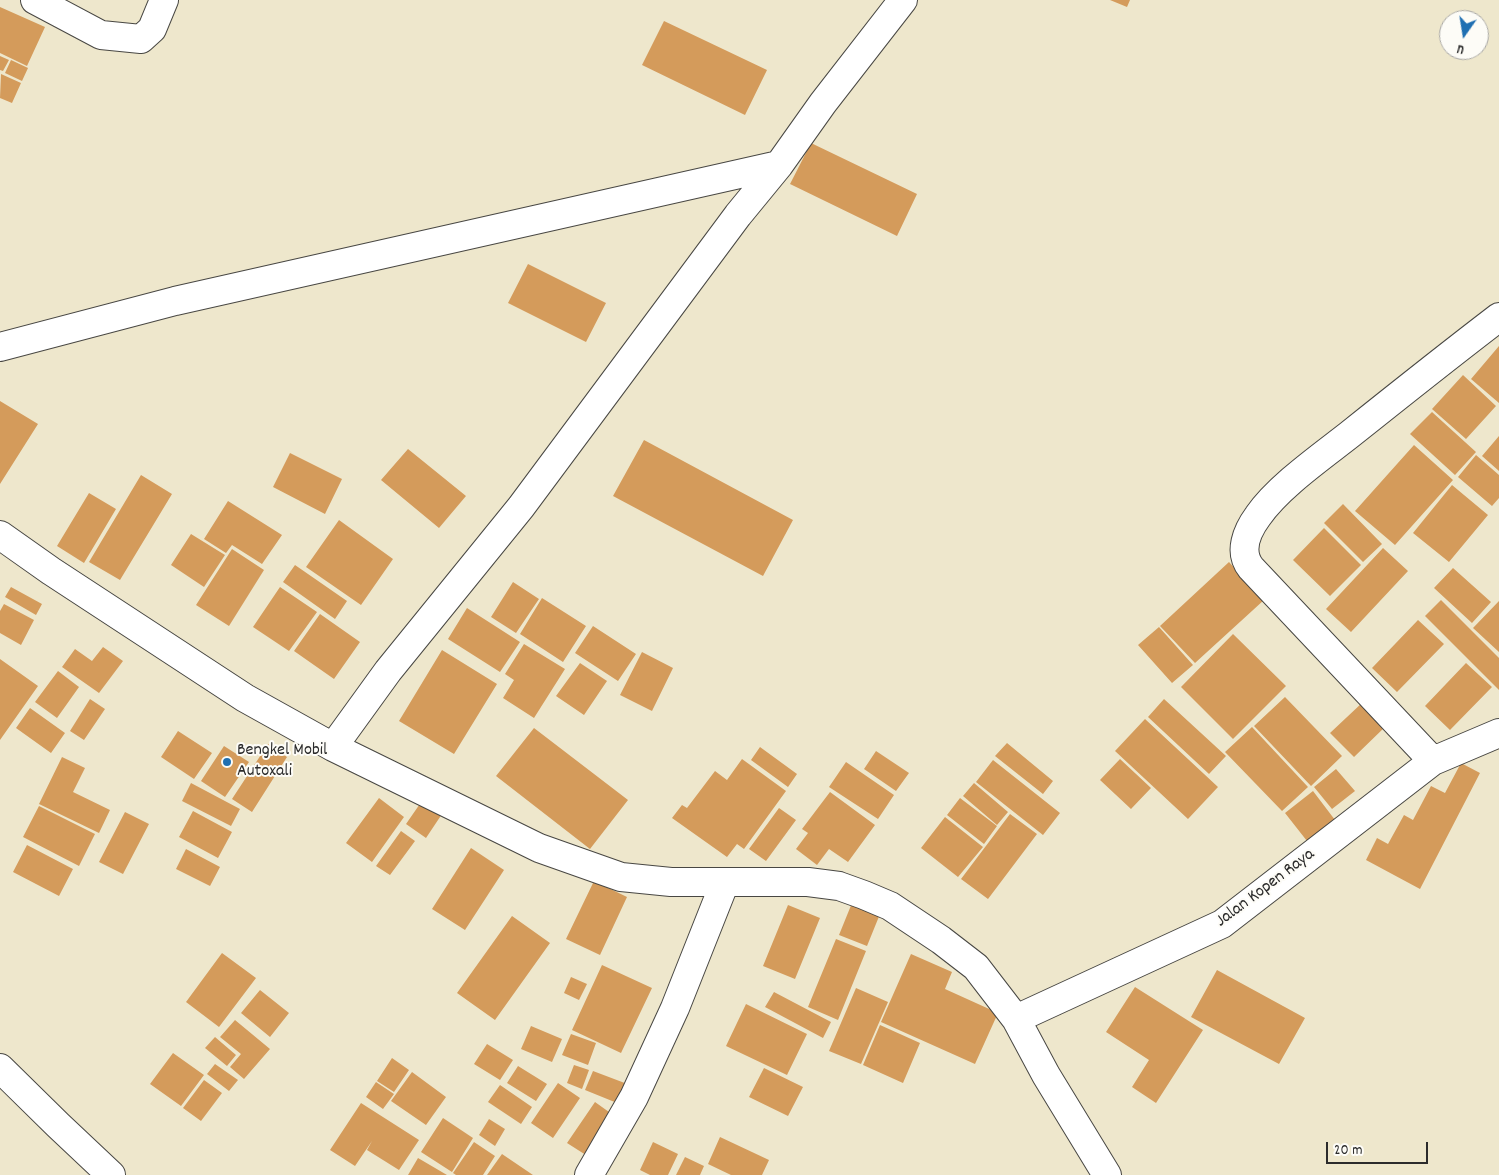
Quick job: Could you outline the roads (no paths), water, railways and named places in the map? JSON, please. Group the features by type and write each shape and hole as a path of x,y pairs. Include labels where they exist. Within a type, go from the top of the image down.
{"street":[{"path":"35,0 101,35 141,39 152,29 164,0"},
{"path":"333,747 388,671 521,507 726,230 779,165 823,103 903,0"},
{"path":"0,348 175,301 779,165"},
{"path":"1433,761 1252,568 1245,559 1244,549 1251,527 1258,515 1283,489 1322,456 1499,317"},
{"path":"0,535 51,571 245,698 333,747 538,848 621,877 671,882 808,882 839,886 890,906 941,940 976,967 1016,1019 1046,1075 1107,1175"},
{"name":"Jalan Kopen Raya","path":"1016,1019 1222,924 1433,761 1499,732"},
{"path":"588,1175 634,1097 675,1008 725,882"},
{"path":"0,1068 112,1175"}],"place":[{"name":"Bengkel Mobil Autoxali","path":"227,762"}]}
